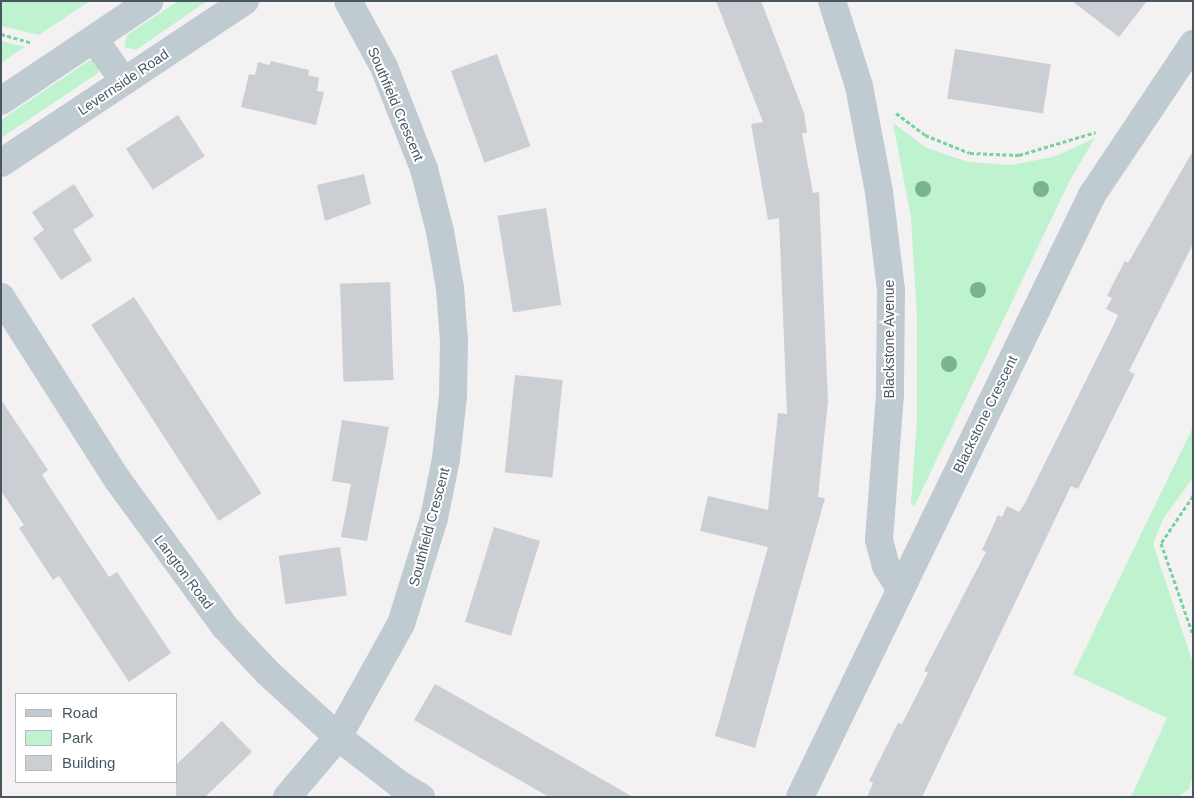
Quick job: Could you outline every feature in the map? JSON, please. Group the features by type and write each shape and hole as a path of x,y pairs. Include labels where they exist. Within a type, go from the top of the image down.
{"street":[{"path":"1,101 150,1"},
{"name":"Levernside Road","path":"1,163 245,1"},
{"name":"Southfield Crescent","path":"287,797 338,737 401,624 426,546 446,459 454,341 440,231 424,169 384,68 348,1"},
{"name":"Blackstone Avenue","path":"832,1 860,86 880,192 891,290 890,394 879,540 886,566 900,588"},
{"path":"94,39 124,81"},
{"name":"Blackstone Crescent","path":"800,797 1092,195 1193,44"},
{"name":"Langton Road","path":"1,297 117,479 225,627 266,672 338,737 399,784 421,797"}],"path":[{"path":"1,34 42,47"},
{"path":"860,86 925,135 970,153 1019,155 1110,127 1136,129"},
{"path":"1193,496 1161,543 1193,635"}],"green space":[{"path":"1,1 90,1 39,35 1,26"},
{"path":"178,1 207,1 136,50 124,47 127,35"},
{"path":"1,41 25,47 1,63"},
{"path":"90,60 95,60 100,69 98,73 1,138 1,120"},
{"path":"893,123 927,148 968,162 1011,165 1053,157 1095,138 1069,182 914,507 911,503 917,421 917,317 911,218"},
{"path":"1193,427 1193,478 1163,519 1153,544 1193,663 1193,775 1189,789 1178,797 1131,797 1167,718 1073,674"}],"building":[{"path":"716,1 761,1 804,113 807,133 802,133 813,193 819,192 828,401 818,497 825,498 755,748 715,736 768,547 700,531 708,496 768,510 778,413 787,414 779,218 768,220 751,124 763,122"},
{"path":"1072,1 1147,1 1119,37"},
{"path":"955,49 1051,64 1043,114 947,98"},
{"path":"497,54 531,146 484,163 451,71"},
{"path":"271,61 309,70 308,75 319,78 317,91 324,92 316,125 241,107 249,74 255,75 258,62 270,65"},
{"path":"178,115 205,156 153,190 126,149"},
{"path":"1193,151 1193,244 1129,371 1135,374 1078,489 1071,486 922,797 867,797 873,783 869,781 898,723 902,724 928,673 924,671 986,552 982,550 998,515 1002,517 1007,506 1019,512 1024,505 1115,322 1118,315 1106,309 1112,298 1107,296 1116,278 1125,261 1128,263"},
{"path":"364,174 371,204 325,221 317,185"},
{"path":"74,184 94,216 73,230 92,260 61,280 33,238 44,230 32,212"},
{"path":"546,208 561,305 513,312 498,216"},
{"path":"390,282 393,380 343,382 340,284"},
{"path":"134,297 261,493 219,521 91,325"},
{"path":"515,375 563,380 552,477 505,472"},
{"path":"1,400 48,470 42,475 109,577 117,572 171,653 129,682 59,576 53,580 19,528 24,525 1,491"},
{"path":"342,420 389,427 367,541 341,537 351,484 332,481"},
{"path":"494,527 540,541 511,636 465,622"},
{"path":"340,547 347,596 285,604 279,556"},
{"path":"435,684 633,797 549,797 414,720"},
{"path":"222,721 252,752 205,797 176,797 178,763"}]}
